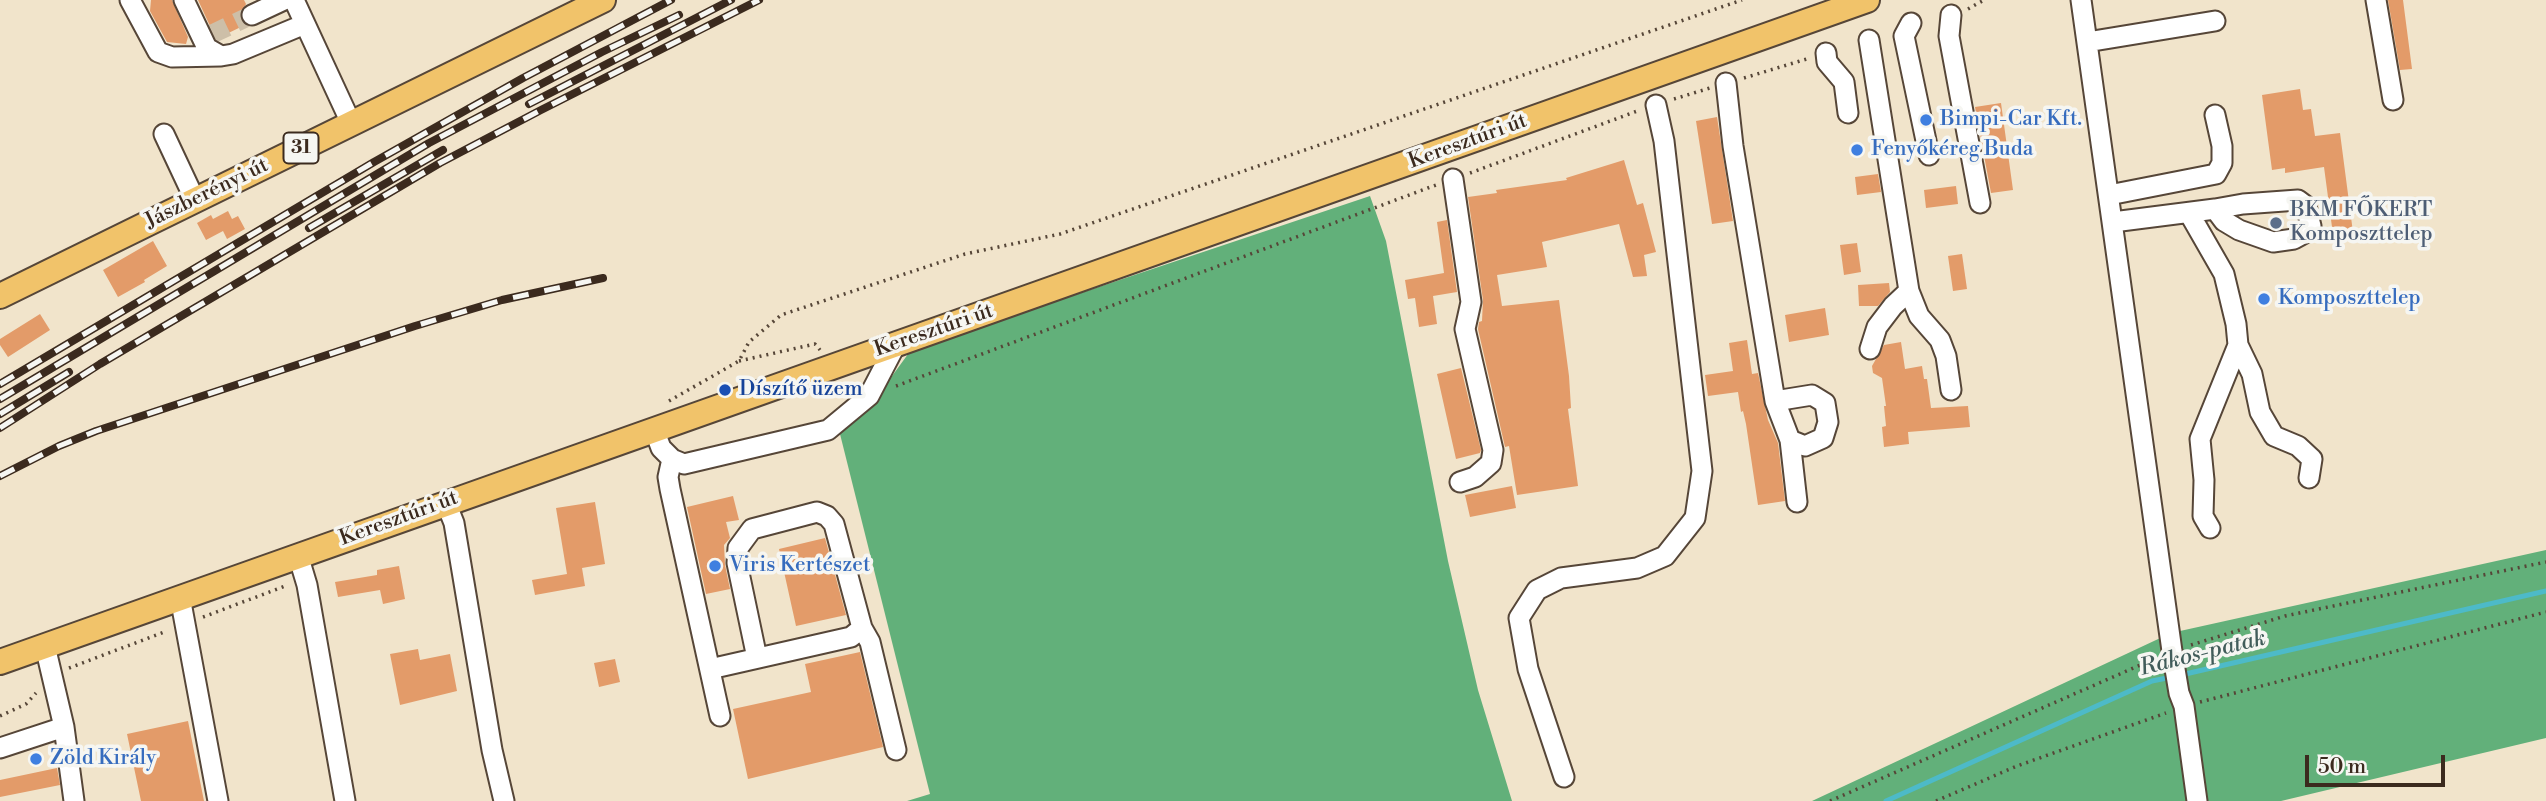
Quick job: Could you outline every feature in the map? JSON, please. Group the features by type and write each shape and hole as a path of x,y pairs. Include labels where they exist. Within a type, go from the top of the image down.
{"main road":[{"name":"Jászberényi út","path":"0,296 603,0"},
{"name":"Keresztúri út","path":"0,662 1867,0"}],"street":[{"path":"131,0 155,49 164,56 233,54 305,24"},
{"path":"184,0 206,37 211,52 221,56"},
{"path":"252,15 284,0"},
{"path":"294,0 351,123"},
{"path":"2081,0 2173,655 2197,801"},
{"path":"2376,0 2393,100"},
{"path":"1951,15 1949,36 1980,203"},
{"path":"2087,42 2216,21"},
{"path":"1911,23 1904,36 1929,155"},
{"path":"1869,40 1909,291 1919,316 1940,340 1946,356 1951,390"},
{"path":"1825,53 1827,62 1844,82 1848,113"},
{"path":"1726,83 1733,146 1775,401 1790,440 1797,502"},
{"path":"1564,778 1528,668 1519,618 1537,590 1561,578 1637,568 1665,556 1695,518 1702,471 1664,141 1656,105"},
{"path":"2109,195 2216,174 2222,163 2222,146 2215,115"},
{"path":"164,134 195,200"},
{"path":"1453,179 1471,302 1465,329 1493,450 1491,463 1475,477 1460,482"},
{"path":"2113,222 2215,209"},
{"path":"2189,213 2224,274 2236,324 2238,345 2252,374 2260,412 2274,436 2298,446 2312,459 2309,478"},
{"path":"1870,349 1877,327 1909,291"},
{"path":"2210,528 2203,516 2204,480 2200,439 2238,345"},
{"path":"654,429 661,448 672,459 684,464 828,430 869,396 895,346"},
{"path":"1775,401 1812,395 1825,403 1828,422 1823,438 1805,446 1790,440"},
{"path":"672,459 668,477 670,489 720,716"},
{"path":"446,503 454,523 492,750 504,801"},
{"path":"757,658 737,563 738,548 752,529 817,512 827,516 834,524 862,628 870,642 895,750"},
{"path":"298,555 307,585 345,801"},
{"path":"180,597 218,801"},
{"path":"709,669 851,637 862,628"},
{"path":"45,646 64,727 74,801"},
{"path":"0,748 64,727"}],"path":[{"path":"739,361 749,342 781,315 965,254 1060,234 1742,0"},
{"path":"1951,15 1984,0"},
{"path":"869,396 1656,105 1825,53"},
{"path":"662,405 739,361 815,344 831,366"},
{"path":"1830,801 2173,655 2285,616 2546,562"},
{"path":"1936,801 2181,700 2546,612"}],"green space":[{"path":"1370,196 1386,241 1448,561 1478,690 1512,801 907,801 930,794 839,430 876,398 911,350"},
{"path":"2546,550 2546,738 2281,801 1812,801 2171,633"}],"building":[{"path":"151,0 172,0 188,37 186,44 167,42 150,11"},
{"path":"198,0 244,0 246,4 240,15 245,25 216,39"},
{"path":"2388,0 2403,0 2412,69 2400,70"},
{"path":"2300,89 2303,110 2311,109 2315,136 2340,133 2354,240 2334,242 2324,167 2285,173 2285,168 2272,170 2262,95"},
{"path":"2001,103 2013,190 1991,193 1975,107"},
{"path":"1717,117 1733,221 1712,224 1696,121"},
{"path":"1624,160 1637,205 1643,203 1656,252 1644,255 1647,276 1633,277 1619,224 1542,242 1547,267 1497,275 1502,306 1559,300 1569,376 1571,408 1568,409 1578,486 1517,495 1509,446 1505,447 1478,329 1479,322 1482,321 1483,300 1468,197 1497,193 1496,190 1567,180 1566,178"},
{"path":"1878,174 1881,192 1857,195 1855,177"},
{"path":"1956,186 1958,204 1926,208 1924,190"},
{"path":"228,211 232,219 238,216 245,229 227,239 223,231 206,240 197,223 211,215 213,219"},
{"path":"1447,220 1457,292 1433,296 1437,324 1419,327 1415,298 1408,299 1405,280 1444,273 1437,222"},
{"path":"153,241 167,266 118,297 103,270"},
{"path":"1857,243 1861,272 1844,275 1840,245"},
{"path":"1962,254 1967,289 1953,291 1948,256"},
{"path":"1889,283 1890,292 1878,306 1859,306 1858,285"},
{"path":"1825,308 1829,335 1789,342 1785,315"},
{"path":"40,314 50,330 8,357 0,345 0,339"},
{"path":"1747,340 1752,374 1758,373 1768,420 1778,443 1785,501 1758,505 1746,424 1738,392 1708,396 1705,375 1733,371 1729,343"},
{"path":"1901,342 1905,369 1922,366 1924,379 1927,379 1931,408 1968,406 1970,427 1908,432 1909,444 1884,447 1882,427 1886,426 1886,406 1882,378 1873,373 1872,366 1884,345"},
{"path":"1461,368 1481,450 1480,453 1456,459 1437,374"},
{"path":"1512,486 1516,508 1470,517 1465,495"},
{"name":"Viris Kertészet","path":"733,496 739,520 726,522 730,538 724,545 730,589 706,594 687,507"},
{"path":"595,502 605,564 582,568 585,586 535,595 532,580 567,574 556,508"},
{"path":"825,538 846,615 796,626 779,549"},
{"path":"399,566 405,599 383,604 380,590 338,597 335,582 377,575 377,570"},
{"path":"418,649 420,660 450,654 457,691 400,705 390,654"},
{"path":"860,652 883,747 748,779 733,709 811,692 805,664"},
{"path":"615,659 620,682 599,687 594,663"},
{"path":"188,721 204,801 141,801 127,734"},
{"path":"57,768 60,785 0,797 0,780"}],"waterway":[{"name":"Rákos-patak","path":"2181,675 2546,591"},
{"name":"Rákos-patak","path":"1886,801 2152,681 2172,677"}],"tunnel":[{"path":"210,35 252,15"}],"railway":[{"path":"0,384 374,162 523,78 671,0"},
{"path":"529,104 731,0"},
{"path":"0,428 100,364 440,163 759,0"},
{"path":"0,399 429,143 602,52 679,15"},
{"path":"309,228 443,150"},
{"path":"0,476 59,446 96,431 415,326 502,300 603,278"},
{"path":"0,414 69,372"}],"place":[{"name":"Bimpi-Car Kft.","path":"1926,120"},
{"name":"Fenyőkéreg Buda","path":"1857,150"},
{"name":"BKM FŐKERT Komposzttelep","path":"2276,223"},
{"name":"Komposzttelep","path":"2264,299"},
{"name":"Díszítő üzem","path":"725,390"},
{"name":"Viris Kertészet","path":"715,566"},
{"name":"Zöld Király","path":"36,759"}]}
